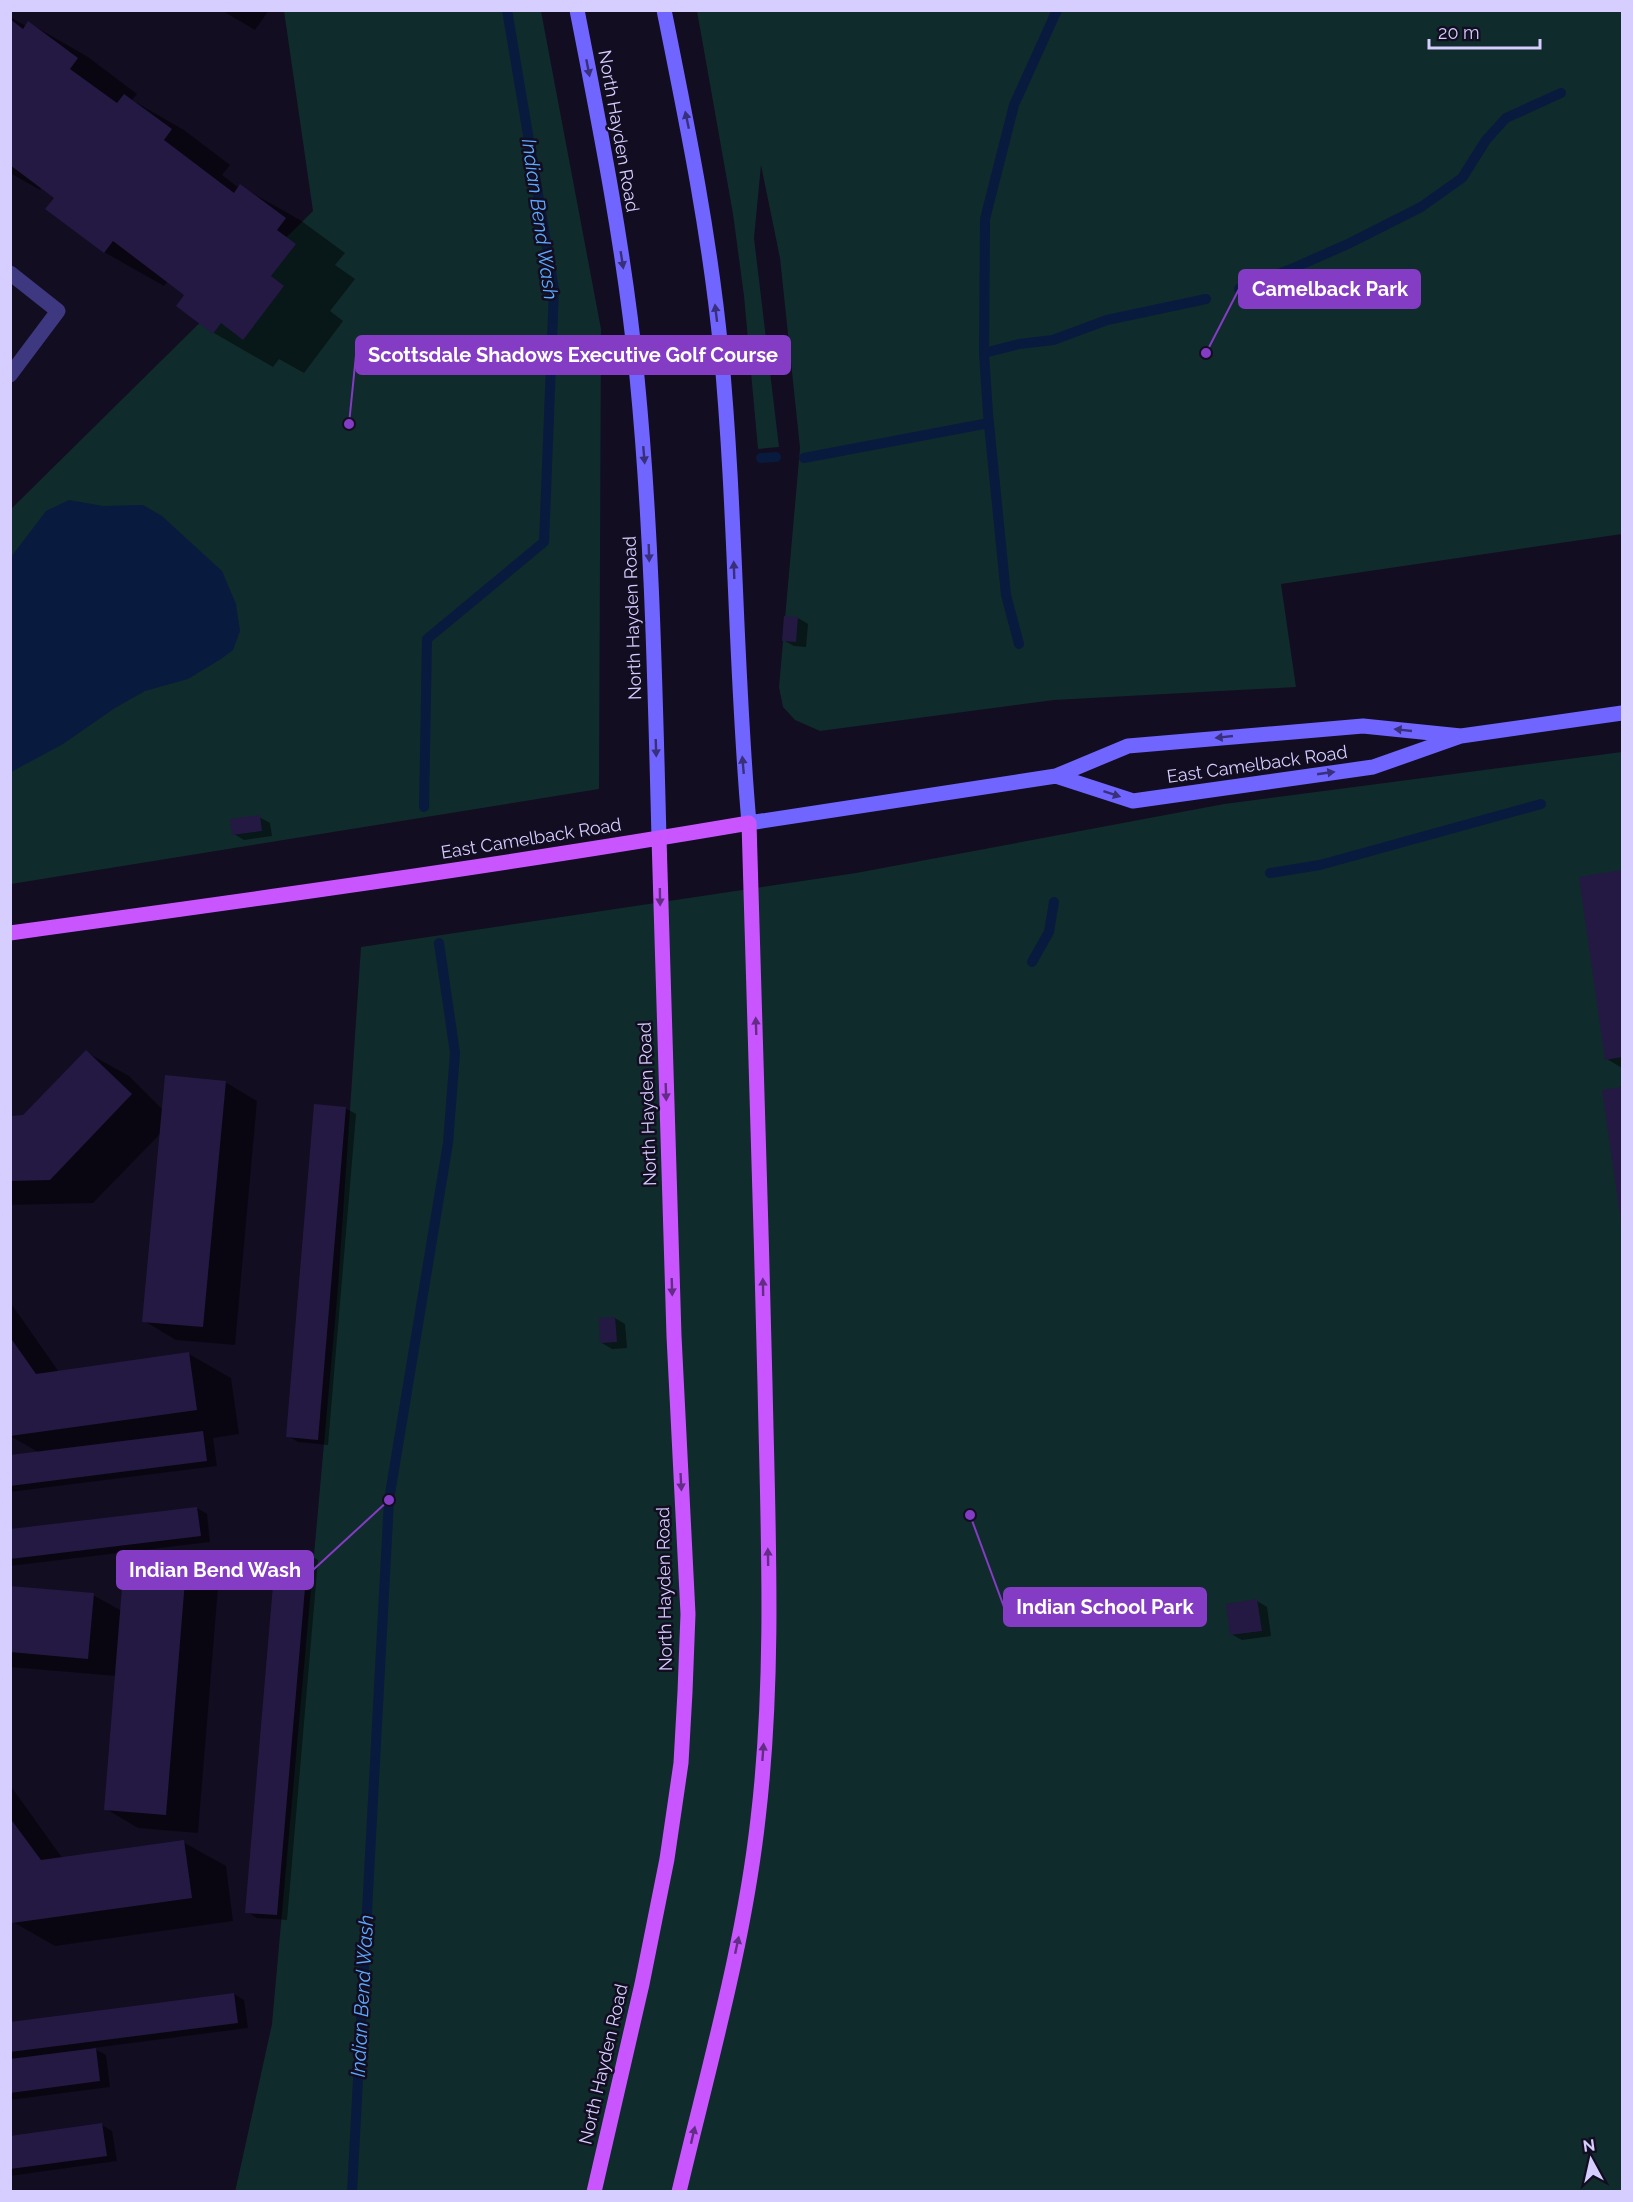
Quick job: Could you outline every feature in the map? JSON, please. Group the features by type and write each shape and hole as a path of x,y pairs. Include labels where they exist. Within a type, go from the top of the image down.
{"main road":[{"name":"North Hayden Road","path":"577,10 608,168 627,294 647,494 674,1336 688,1614 681,1763 667,1859 642,1984 594,2192"},
{"path":"664,10 696,164 709,245 729,451 741,742 749,823 758,1085 770,1618 759,1815 751,1874 725,2000 679,2192"},
{"name":"East Camelback Road","path":"1056,776 1133,801 1373,767 1461,736 1623,713"},
{"name":"East Camelback Road","path":"10,933 237,902 1056,776 1128,746 1363,726 1461,736"}],"lane":[{"path":"10,273 58,311 10,375"}],"green space":[{"path":"284,11 541,11 601,329 599,789 11,884 11,509 313,211"},
{"path":"697,11 1622,11 1622,534 1281,584 1296,687 1054,700 820,731 795,720 783,707 779,687 800,448 780,258 761,165 754,238 779,447 758,449 744,296 733,214"},
{"path":"1622,752 1622,2191 235,2192 272,2024 338,1287 361,947 856,873 1224,804"}],"water":[{"path":"69,500 103,506 143,505 162,516 222,571 236,604 240,631 233,650 221,659 188,679 145,691 115,708 63,744 11,772 11,557 46,511"}],"building":[{"path":"10,19 23,29 28,21 78,58 70,69 117,103 124,94 172,129 164,140 234,193 240,184 286,218 277,230 296,244 271,276 284,286 243,340 221,323 213,334 176,306 184,295 113,241 104,253 45,209 54,198 10,165"},
{"path":"784,616 798,617 796,642 782,641"},
{"path":"260,815 262,831 232,835 230,819"},
{"path":"1622,870 1622,1057 1605,1060 1579,877"},
{"path":"86,1050 132,1094 50,1180 10,1181 10,1116 23,1115"},
{"path":"165,1075 226,1081 203,1327 142,1322"},
{"path":"1622,1087 1622,1222 1621,1222 1602,1090"},
{"path":"314,1104 346,1107 318,1440 286,1437"},
{"path":"615,1317 617,1342 600,1343 599,1318"},
{"path":"10,1337 36,1374 189,1352 197,1410 10,1436"},
{"path":"203,1431 207,1461 10,1486 10,1455"},
{"path":"197,1507 201,1536 10,1559 10,1529"},
{"path":"276,1550 308,1553 277,1915 245,1913"},
{"path":"124,1563 186,1568 166,1815 104,1810"},
{"path":"10,1586 94,1593 88,1659 10,1652"},
{"path":"1257,1599 1262,1631 1230,1635 1226,1604"},
{"path":"10,1818 41,1860 184,1840 192,1898 12,1923"},
{"path":"234,1993 238,2023 10,2052 10,2022"},
{"path":"96,2048 100,2081 10,2093 10,2059"},
{"path":"102,2123 107,2156 10,2169 10,2136"}],"waterway":[{"name":"Indian Bend Wash","path":"424,807 427,639 544,542 554,289 507,10"},
{"path":"1019,644 1006,595 988,414 984,353 985,219 1014,105 1057,10"},
{"path":"1239,289 1350,243 1421,207 1462,178 1486,140 1506,118 1561,93"},
{"path":"984,353 1019,344 1053,340 1107,320 1206,299"},
{"path":"804,458 989,423"},
{"path":"761,458 776,457"},
{"path":"1270,873 1320,865 1541,804"},
{"path":"1032,962 1049,932 1054,902"},
{"name":"Indian Bend Wash","path":"352,2192 389,1500 448,1143 455,1053 439,943"}],"place":[{"name":"Camelback Park","path":"1206,353"},
{"name":"Scottsdale Shadows Executive Golf Course","path":"349,424"},
{"name":"Indian Bend Wash","path":"389,1500"},
{"name":"Indian School Park","path":"970,1515"}]}
